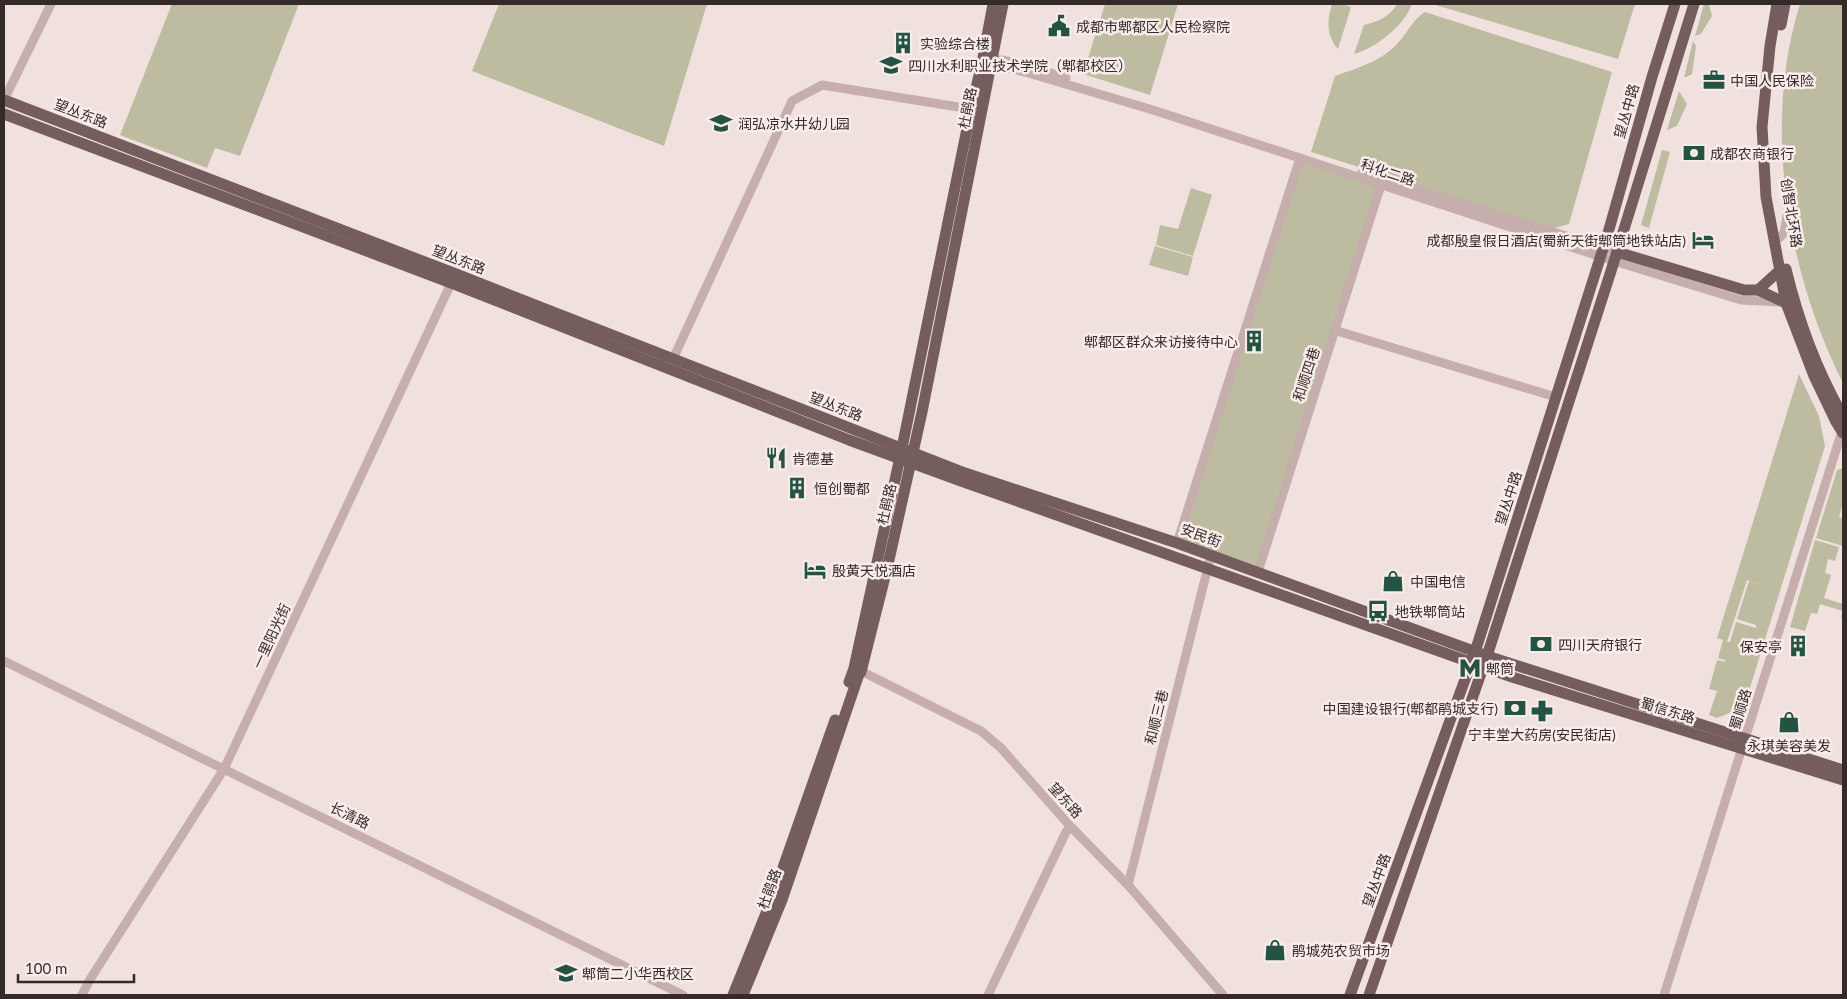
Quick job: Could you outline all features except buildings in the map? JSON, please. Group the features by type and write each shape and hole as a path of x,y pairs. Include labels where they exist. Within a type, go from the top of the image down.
{"main road":[{"name":"杜鹃路","path":"906,456 971,109 989,62 993,4"},
{"name":"杜鹃路","path":"743,995 782,900 853,692 906,456 989,62 1003,4"},
{"name":"望丛中路","path":"1350,995 1473,658 1602,252 1675,4"},
{"name":"望丛中路","path":"1369,995 1485,662 1616,256 1694,4"},
{"path":"1777,4 1770,46 1762,127 1766,197 1786,303 1814,376 1834,420 1842,432"},
{"name":"创智北环路","path":"1785,4 1773,72 1769,118 1772,190 1779,238 1790,284 1806,335 1843,416"},
{"name":"望丛东路","path":"4,100 454,278 849,440 906,456"},
{"name":"望丛东路","path":"4,114 673,359 906,456"},
{"path":"1616,256 1744,290 1758,290 1786,303 1806,335"},
{"path":"1758,290 1779,272"},
{"path":"1786,303 1790,284"},
{"name":"安民街","path":"906,456 965,473 1177,542 1258,572 1473,658"},
{"name":"安民街","path":"906,456 1207,569 1485,662"},
{"name":"蜀信东路","path":"1485,662 1743,744 1843,780"},
{"name":"杜鹃路","path":"733,995 773,896 858,670"},
{"name":"蜀信东路","path":"1743,744 1843,770"}],"street":[{"path":"4,100 51,4"},
{"path":"989,62 1027,66 1602,252"},
{"name":"科化二路","path":"989,62 1153,110 1381,184 1616,256 1741,300 1786,303"},
{"path":"673,359 792,101 822,85 971,109"},
{"path":"1177,542 1300,158"},
{"name":"和顺四巷","path":"1258,572 1381,184"},
{"path":"1779,238 1784,232 1788,210"},
{"name":"一里阳光街","path":"82,995 89,981 224,769 454,278"},
{"path":"1334,330 1556,397"},
{"name":"蜀顺路","path":"1664,995 1842,432"},
{"name":"和顺三巷","path":"1128,885 1211,555"},
{"name":"长清路","path":"4,661 684,995"},
{"name":"望东路","path":"858,670 981,730 1001,748 1070,826 1128,885 1222,995"},
{"path":"988,995 1070,826"}],"green space":[{"path":"172,4 299,4 240,156 215,148 207,168 120,135"},
{"path":"499,4 707,4 664,146 472,71"},
{"path":"1105,4 1178,4 1150,95 1083,74"},
{"path":"1332,4 1342,4 1351,7 1338,49 1331,39 1329,27"},
{"path":"1397,4 1412,4 1403,20 1388,35 1371,47 1354,54 1364,25 1383,18"},
{"path":"1432,4 1635,4 1618,59"},
{"path":"1704,4 1709,4 1712,16 1701,34 1695,36"},
{"path":"1800,4 1843,4 1843,383 1807,294 1795,246 1786,197 1782,148 1783,98 1789,50"},
{"path":"1425,12 1612,72 1569,224 1554,228 1311,152 1335,76 1368,64 1383,55 1401,40 1417,19"},
{"path":"1693,41 1696,46 1692,74 1684,78"},
{"path":"1679,91 1687,104 1677,126 1667,130"},
{"path":"1662,150 1670,152 1649,228 1641,225"},
{"path":"1302,163 1378,187 1257,566 1182,540"},
{"path":"1191,188 1212,195 1193,256 1156,245 1160,225 1178,229"},
{"path":"1155,246 1193,257 1188,276 1149,265"},
{"path":"1799,374 1819,416 1825,446 1744,707 1717,718 1709,715 1717,691 1709,689 1717,660 1725,662 1725,660 1718,658 1723,640 1717,638","holes":["1747,580 1768,587 1749,581 1737,619 1756,625 1756,628 1736,622 1730,642 1727,642"]},
{"path":"1843,468 1843,503 1839,517 1843,519 1843,546 1816,538 1837,470"},
{"path":"1815,540 1839,547 1835,561 1828,559 1825,573 1831,575 1824,598 1843,604 1843,611 1820,604 1817,614 1811,613 1805,631 1790,627"}],"place":[{"name":"成都市郫都区人民检察院","path":"1059,26"},
{"name":"实验综合楼","path":"903,43"},
{"name":"四川水利职业技术学院（郫都校区）","path":"891,65"},
{"name":"中国人民保险","path":"1714,80"},
{"name":"润弘凉水井幼儿园","path":"721,123"},
{"name":"成都农商银行","path":"1694,153"},
{"name":"成都殷皇假日酒店(蜀新天街郫筒地铁站店)","path":"1703,240"},
{"name":"郫都区群众来访接待中心","path":"1254,341"},
{"name":"肯德基","path":"776,458"},
{"name":"恒创蜀都","path":"797,488"},
{"name":"殷黄天悦酒店","path":"815,570"},
{"name":"中国电信","path":"1393,581"},
{"name":"地铁郫筒站","path":"1378,611"},
{"name":"四川天府银行","path":"1541,644"},
{"name":"保安亭","path":"1798,646"},
{"name":"郫筒","path":"1470,668"},
{"name":"中国建设银行(郫都鹃城支行)","path":"1515,708"},
{"name":"宁丰堂大药房(安民街店)","path":"1542,711"},
{"name":"永琪美容美发","path":"1789,722"},
{"name":"鹃城苑农贸市场","path":"1275,950"},
{"name":"郫筒二小华西校区","path":"566,973"}]}
